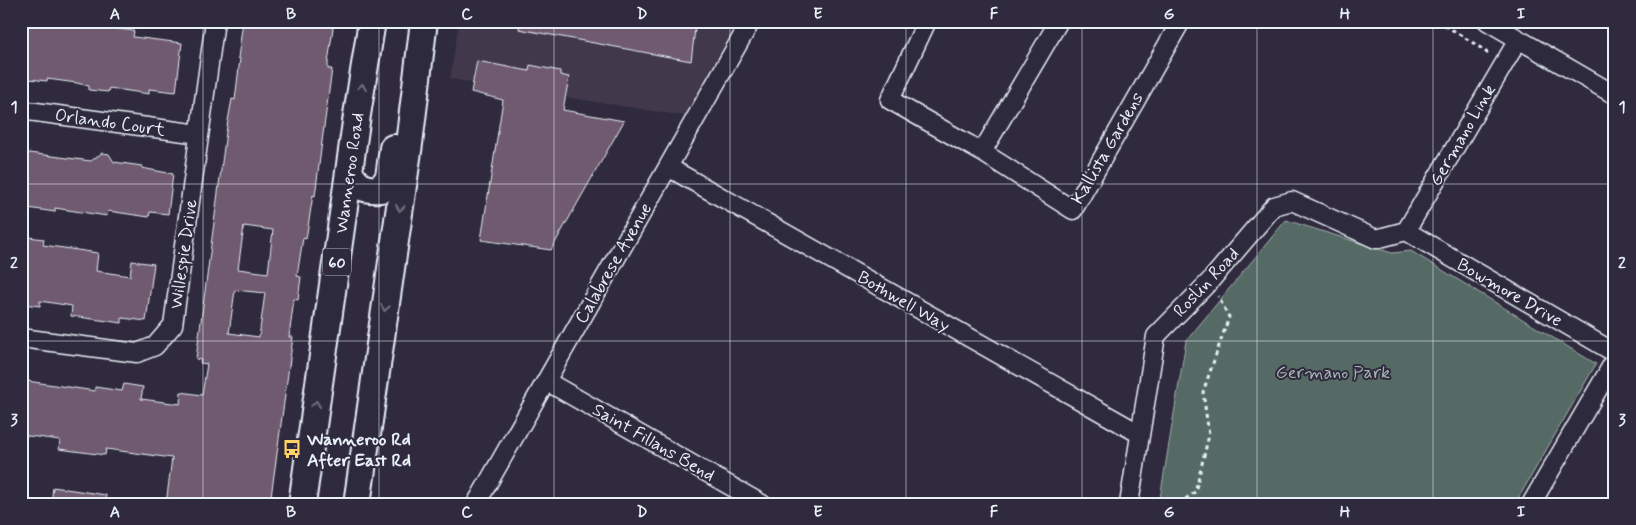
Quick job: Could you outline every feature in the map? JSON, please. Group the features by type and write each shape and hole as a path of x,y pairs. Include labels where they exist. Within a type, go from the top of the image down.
{"highway":[{"name":"Wanneroo Road","path":"302,504 372,21"},
{"path":"349,173 358,186 368,190 381,189 389,177 412,21"},
{"path":"357,504 409,144 424,21"}],"street":[{"name":"Willespie Drive","path":"21,338 138,353 156,346 173,325 215,21"},
{"name":"Calabrese Avenue","path":"476,504 751,21"},
{"name":"Kallista Gardens","path":"928,21 890,100 982,152 1073,210 1181,21"},
{"path":"982,152 1059,21"},
{"path":"1487,21 1615,96"},
{"name":"Germano Link","path":"1406,231 1518,40"},
{"name":"Orlando Court","path":"21,110 199,134"},
{"name":"Bothwell Way","path":"668,167 1140,434"},
{"name":"Roslin Road","path":"1129,504 1156,336 1210,281 1274,206 1292,201 1376,239 1406,231"},
{"name":"Bowmore Drive","path":"1406,231 1615,353"},
{"path":"1531,504 1615,360"},
{"name":"Saint Fillans Bend","path":"546,381 762,504"}],"path":[{"path":"1438,21 1504,62"},
{"path":"1180,504 1195,492 1208,435 1203,392 1229,317 1210,281"}],"shaded area":[{"path":"459,21 738,21 685,116 450,79"}],"green space":[{"name":"Germano Park","path":"1286,220 1392,253 1411,251 1596,364 1515,504 1159,504 1186,341"}],"building":[{"path":"21,21 71,23 134,31 133,37 182,43 176,92 149,89 149,94 109,88 108,92 89,90 89,86 77,83 21,78"},
{"path":"243,21 273,21 310,26 310,24 315,25 316,21 334,21 328,63 328,69 332,69 315,196 313,195 306,239 303,238 297,276 301,277 298,300 294,299 289,337 293,337 270,504 166,504 172,458 106,449 105,455 59,449 60,440 21,435 21,382 26,383 27,381 95,391 95,387 122,391 124,384 143,387 141,399 180,404 181,392 202,395 207,364 200,363 201,360 196,359 226,132 232,99 235,100 240,59 238,58","holes":["244,226 273,230 268,273 238,269","235,290 265,293 259,337 229,333"]},
{"path":"520,21 696,21 691,61 519,29"},
{"path":"477,61 529,71 530,65 560,71 560,75 569,77 563,110 624,121 551,250 481,240 503,100 471,92"},
{"path":"21,152 91,161 102,153 109,154 114,162 142,166 142,168 173,174 168,214 150,212 149,217 108,211 107,216 55,208 55,212 21,207"},
{"path":"21,236 44,239 43,245 98,253 96,271 130,276 132,261 154,264 146,321 122,318 122,323 71,316 72,306 40,301 40,306 23,304 24,301 21,301"},
{"path":"53,487 106,495 105,504 51,504"}],"place":[{"name":"Wanneroo Rd After East Rd","path":"292,449"}]}
